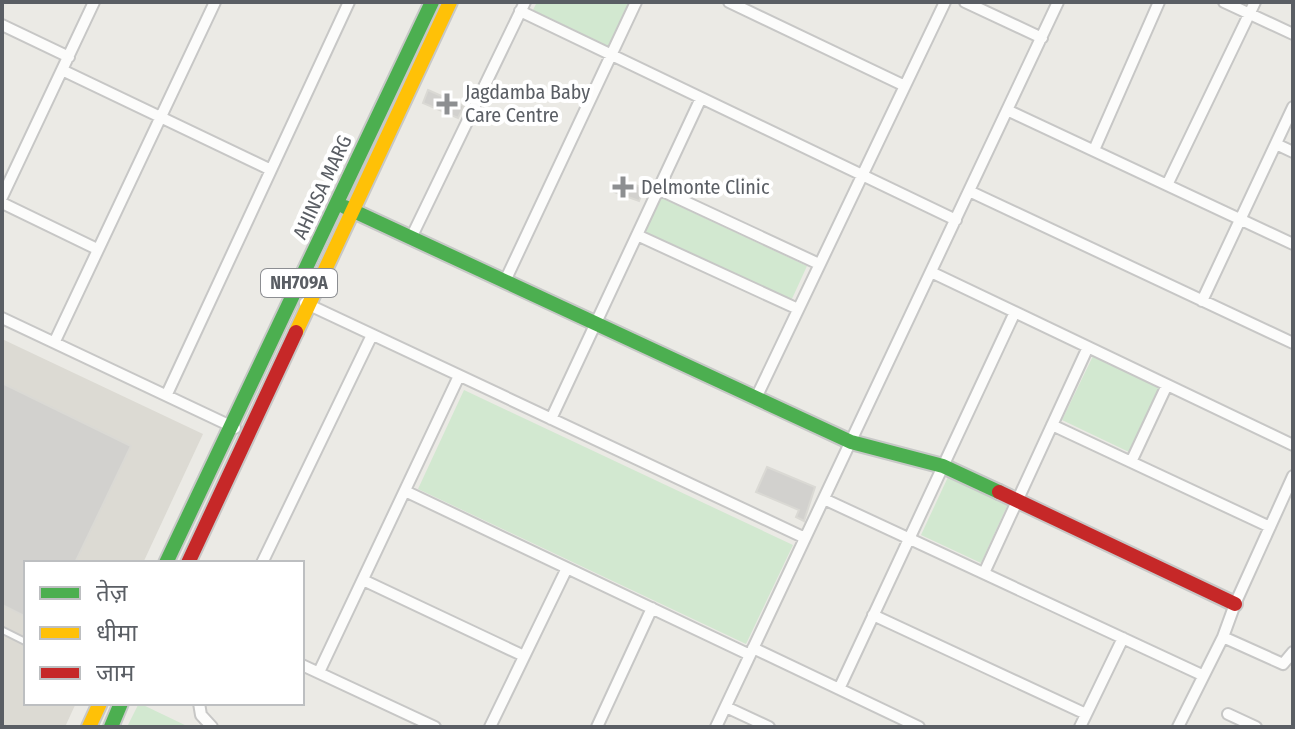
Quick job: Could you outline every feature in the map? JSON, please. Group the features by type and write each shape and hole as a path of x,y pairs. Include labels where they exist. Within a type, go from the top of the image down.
{"main road":[{"name":"AHINSA MARG","path":"167,561 432,2"},
{"name":"AHINSA MARG","path":"189,561 450,2"},
{"path":"337,204 851,442 943,466 1235,604"},
{"path":"89,727 99,705"},
{"path":"111,727 120,705"}],"street":[{"path":"2,197 94,2"},
{"path":"55,341 215,2"},
{"path":"167,394 349,2"},
{"path":"505,281 636,2"},
{"path":"729,2 905,86"},
{"path":"756,398 945,2"},
{"path":"965,2 1042,38"},
{"path":"716,727 1058,2"},
{"path":"1094,150 1159,2"},
{"path":"1224,2 1293,34"},
{"path":"1167,185 1255,2"},
{"path":"411,238 522,6 611,55 956,220"},
{"path":"2,25 69,57"},
{"path":"62,70 269,169"},
{"path":"551,419 701,98"},
{"path":"1202,301 1293,107"},
{"path":"1007,110 1293,244"},
{"path":"1276,144 1293,152"},
{"path":"658,189 819,264"},
{"path":"969,191 1293,343"},
{"path":"2,203 97,249"},
{"path":"637,235 798,309"},
{"path":"931,272 1293,445"},
{"path":"292,297 805,538"},
{"path":"839,689 1015,312"},
{"path":"2,318 249,435"},
{"path":"263,561 372,335"},
{"path":"984,573 1088,347"},
{"path":"319,672 459,376"},
{"path":"1131,462 1167,385"},
{"path":"1052,425 1270,527"},
{"path":"1178,727 1223,637 1293,476"},
{"path":"405,491 652,608 919,727"},
{"path":"824,499 1202,675"},
{"path":"490,727 567,568"},
{"path":"363,580 524,656"},
{"path":"597,727 652,608"},
{"path":"873,615 1086,714"},
{"path":"1223,637 1283,664 1293,652"},
{"path":"1080,727 1123,638"},
{"path":"304,666 435,727"},
{"path":"199,705 201,715 212,727"},
{"path":"726,707 769,727"},
{"path":"1228,714 1256,727"}],"lane":[{"path":"2,630 24,641"}],"shaded area":[{"path":"2,339 203,434 144,561 24,561 24,705 75,705 65,727 2,727"}],"green space":[{"path":"537,2 630,2 609,47 533,10"},
{"path":"660,197 807,266 791,301 644,232"},
{"path":"1093,356 1160,388 1129,452 1062,420"},
{"path":"464,390 793,545 746,644 418,489"},
{"path":"948,477 1008,504 981,563 921,535"},
{"path":"138,705 143,705 189,727 127,727"}],"building":[{"path":"428,90 464,106 458,118 423,103"},
{"path":"619,179 644,188 639,201 614,192"},
{"path":"2,383 131,446 76,561 24,561 24,616 2,605"},
{"path":"767,467 815,487 804,521 796,517 799,510 756,492"}],"traffic: fast":[{"path":"167,561 432,2"},
{"path":"345,207 851,442 943,466 999,492"},
{"path":"111,727 120,705"}],"traffic: slow":[{"path":"296,332 450,2"},
{"path":"89,727 99,705"}],"traffic: jam":[{"path":"189,561 296,332"},
{"path":"999,492 1235,604"}],"place":[{"name":"Jagdamba Baby Care Centre","path":"447,104"},
{"name":"Delmonte Clinic","path":"623,187"}]}
